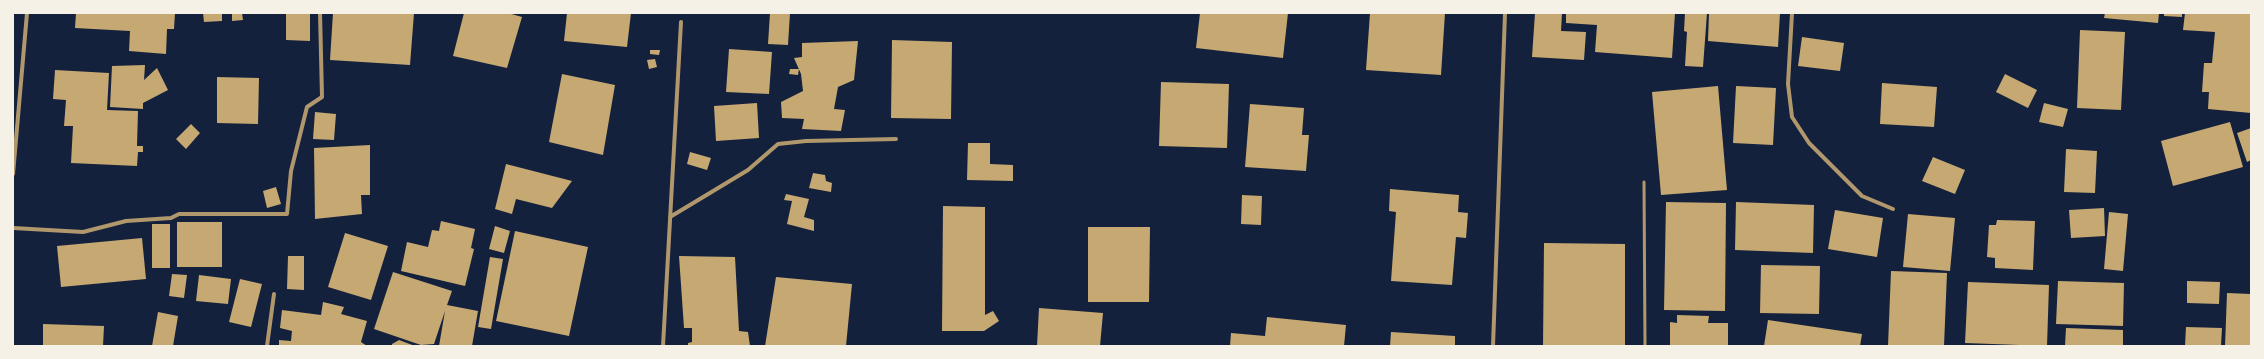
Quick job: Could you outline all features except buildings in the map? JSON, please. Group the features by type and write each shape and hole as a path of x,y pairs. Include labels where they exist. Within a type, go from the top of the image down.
{"street":[{"path":"13,174 27,13"},
{"path":"13,228 83,232 126,222 171,218 179,214 287,214 292,171 307,107 322,97 320,13"},
{"path":"1493,346 1505,13"},
{"path":"1792,13 1788,84 1792,117 1809,143 1862,196 1893,209"},
{"path":"663,346 681,22"},
{"path":"670,217 748,170 778,144 806,140 896,140"},
{"path":"267,346 274,294"}],"lane":[{"path":"1644,182 1645,346"}]}
